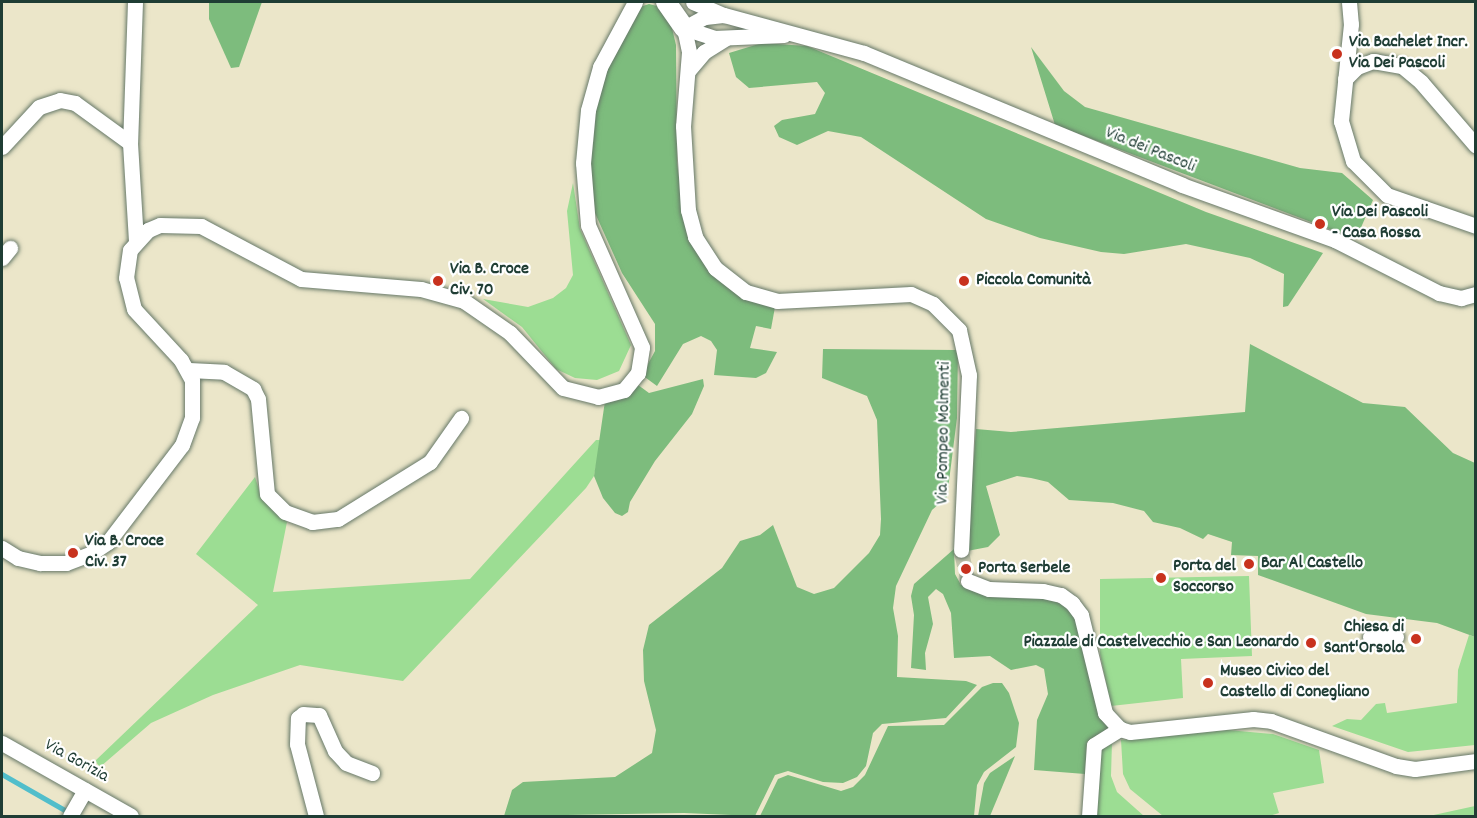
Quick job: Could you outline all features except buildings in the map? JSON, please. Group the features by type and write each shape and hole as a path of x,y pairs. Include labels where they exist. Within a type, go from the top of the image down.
{"main road":[{"path":"666,2 684,28"}],"street":[{"path":"2,548 28,561 66,563 108,542 182,445 194,406 189,370 134,309 126,263 136,240 130,143 135,2"},
{"path":"136,240 160,225 201,226 301,279 421,290 456,298 481,309 510,333 563,388 598,397 624,390 638,373 642,346 588,225 583,163 588,110 600,67 635,2"},
{"name":"Via dei Pascoli","path":"693,2 724,15 809,35 912,72 1182,185 1335,240 1439,293 1461,298 1476,294"},
{"path":"1349,2 1351,24 1341,110 1343,136 1353,161 1375,187 1411,205 1476,226"},
{"path":"684,28 705,17 724,15"},
{"name":"Via dei Pascoli","path":"684,28 705,37 809,35"},
{"name":"Via Pompeo Molmenti","path":"684,28 688,72 683,126 688,210 700,246 725,277 746,292 777,301 910,294 933,304 959,330 969,375 961,550"},
{"path":"688,72 704,52 727,38"},
{"path":"1345,79 1357,67 1373,61 1402,66 1421,82 1476,146"},
{"path":"2,147 39,107 60,100 75,103 130,143"},
{"path":"189,370 224,372 253,389 258,399 267,494 285,512 312,522 338,519 430,462 461,418"},
{"path":"968,581 989,589 1043,591 1072,603 1081,615 1102,705 1120,729 1130,732 1271,721 1396,766 1431,768 1476,761"},
{"path":"1370,637 1396,637"},
{"path":"316,816 297,744 298,718 303,714 318,715 334,751 346,763 372,773"},
{"path":"1089,816 1094,745 1120,729"},
{"name":"Via Gorizia","path":"2,743 83,795 131,816"},
{"path":"70,816 83,795"}],"green space":[{"path":"209,2 262,2 239,67 231,68 209,19"},
{"path":"649,4 657,6 671,24 676,45 677,163 687,235 690,242 775,307 771,329 756,326 750,348 777,352 766,373 756,378 714,375 717,350 711,341 701,336 683,344 657,386 642,375 655,351 655,324 622,273 595,213 589,161 593,118 604,73 640,7"},
{"path":"762,43 807,46 1206,212 1323,253 1288,306 1283,307 1284,274 1250,258 1186,244 1124,254 1101,252 1040,238 986,219 861,137 828,131 797,145 779,137 774,126 782,120 815,114 825,93 817,82 749,88 736,77 729,53"},
{"path":"1031,47 1064,91 1085,107 1300,168 1342,173 1373,200 1356,239 1055,125"},
{"path":"573,183 580,229 631,345 619,371 597,380 575,378 556,369 522,327 483,299 528,307 553,298 566,288 573,275 567,211"},
{"path":"1250,344 1363,403 1405,407 1453,453 1475,463 1475,637 1437,623 1366,614 1258,575 1258,556 1231,555 1232,542 1208,534 1203,539 1180,528 1153,522 1144,511 1113,503 1069,500 1048,482 1031,478 1017,476 986,486 1000,535 988,547 967,551 976,429 1011,432 1245,412"},
{"path":"823,349 958,350 957,418 947,497 932,510 896,586 893,608 898,636 897,677 966,681 977,685 946,718 882,724 873,733 866,766 857,777 843,783 823,782 788,771 775,775 755,816 684,813 504,816 512,790 523,782 615,777 652,753 656,730 644,681 643,650 649,625 722,568 740,541 760,535 773,525 797,587 814,594 834,588 869,553 880,535 881,519 877,420 867,396 822,378"},
{"path":"703,379 704,386 692,414 655,461 630,502 628,512 622,516 615,513 603,498 594,476 605,401 634,382 649,393"},
{"path":"596,440 601,440 594,476 586,488 403,681 300,665 213,695 151,723 100,767 95,761 258,605 196,554 255,477 262,499 287,522 273,592 470,579"},
{"path":"954,549 955,574 961,585 1060,601 1075,616 1110,727 1087,742 1085,774 1034,770 1037,720 1048,694 1044,669 1036,665 1011,670 990,656 954,658 951,613 943,594 936,589 928,597 933,624 925,653 926,670 911,668 914,615 911,596 914,584"},
{"path":"1249,576 1252,656 1181,659 1183,698 1111,706 1100,654 1100,579"},
{"path":"1469,635 1475,637 1475,745 1408,752 1332,726 1347,719 1361,720 1376,704 1385,703 1387,713 1457,703 1458,670"},
{"path":"1002,683 1009,693 1019,723 1016,747 984,772 977,785 974,816 760,816 778,779 788,775 841,791 853,787 865,775 888,726 944,725 982,687"},
{"path":"1228,730 1273,734 1319,750 1324,783 1273,793 1279,813 1269,816 1163,816 1130,789 1123,774 1121,740"},
{"path":"1112,742 1111,776 1117,792 1144,816 1094,816 1099,748"},
{"path":"1015,756 990,816 978,816 984,783 990,773"},
{"path":"1475,806 1475,816 1429,816"}],"waterway":[{"path":"2,774 70,813"}],"tunnel":[{"path":"961,550 968,581"}],"place":[{"name":"Via Bachelet Incr. Via Dei Pascoli","path":"1337,54"},
{"name":"Via Dei Pascoli - Casa Rossa","path":"1320,224"},
{"name":"Via B. Croce Civ. 70","path":"438,281"},
{"name":"Piccola Comunità","path":"964,281"},
{"name":"Via B. Croce Civ. 37","path":"73,553"},
{"name":"Bar Al Castello","path":"1249,564"},
{"name":"Porta Serbele","path":"966,569"},
{"name":"Porta del Soccorso","path":"1161,578"},
{"name":"Chiesa di Sant'Orsola","path":"1416,639"},
{"name":"Piazzale di Castelvecchio e San Leonardo","path":"1311,643"},
{"name":"Museo Civico del Castello di Conegliano","path":"1208,683"}]}
